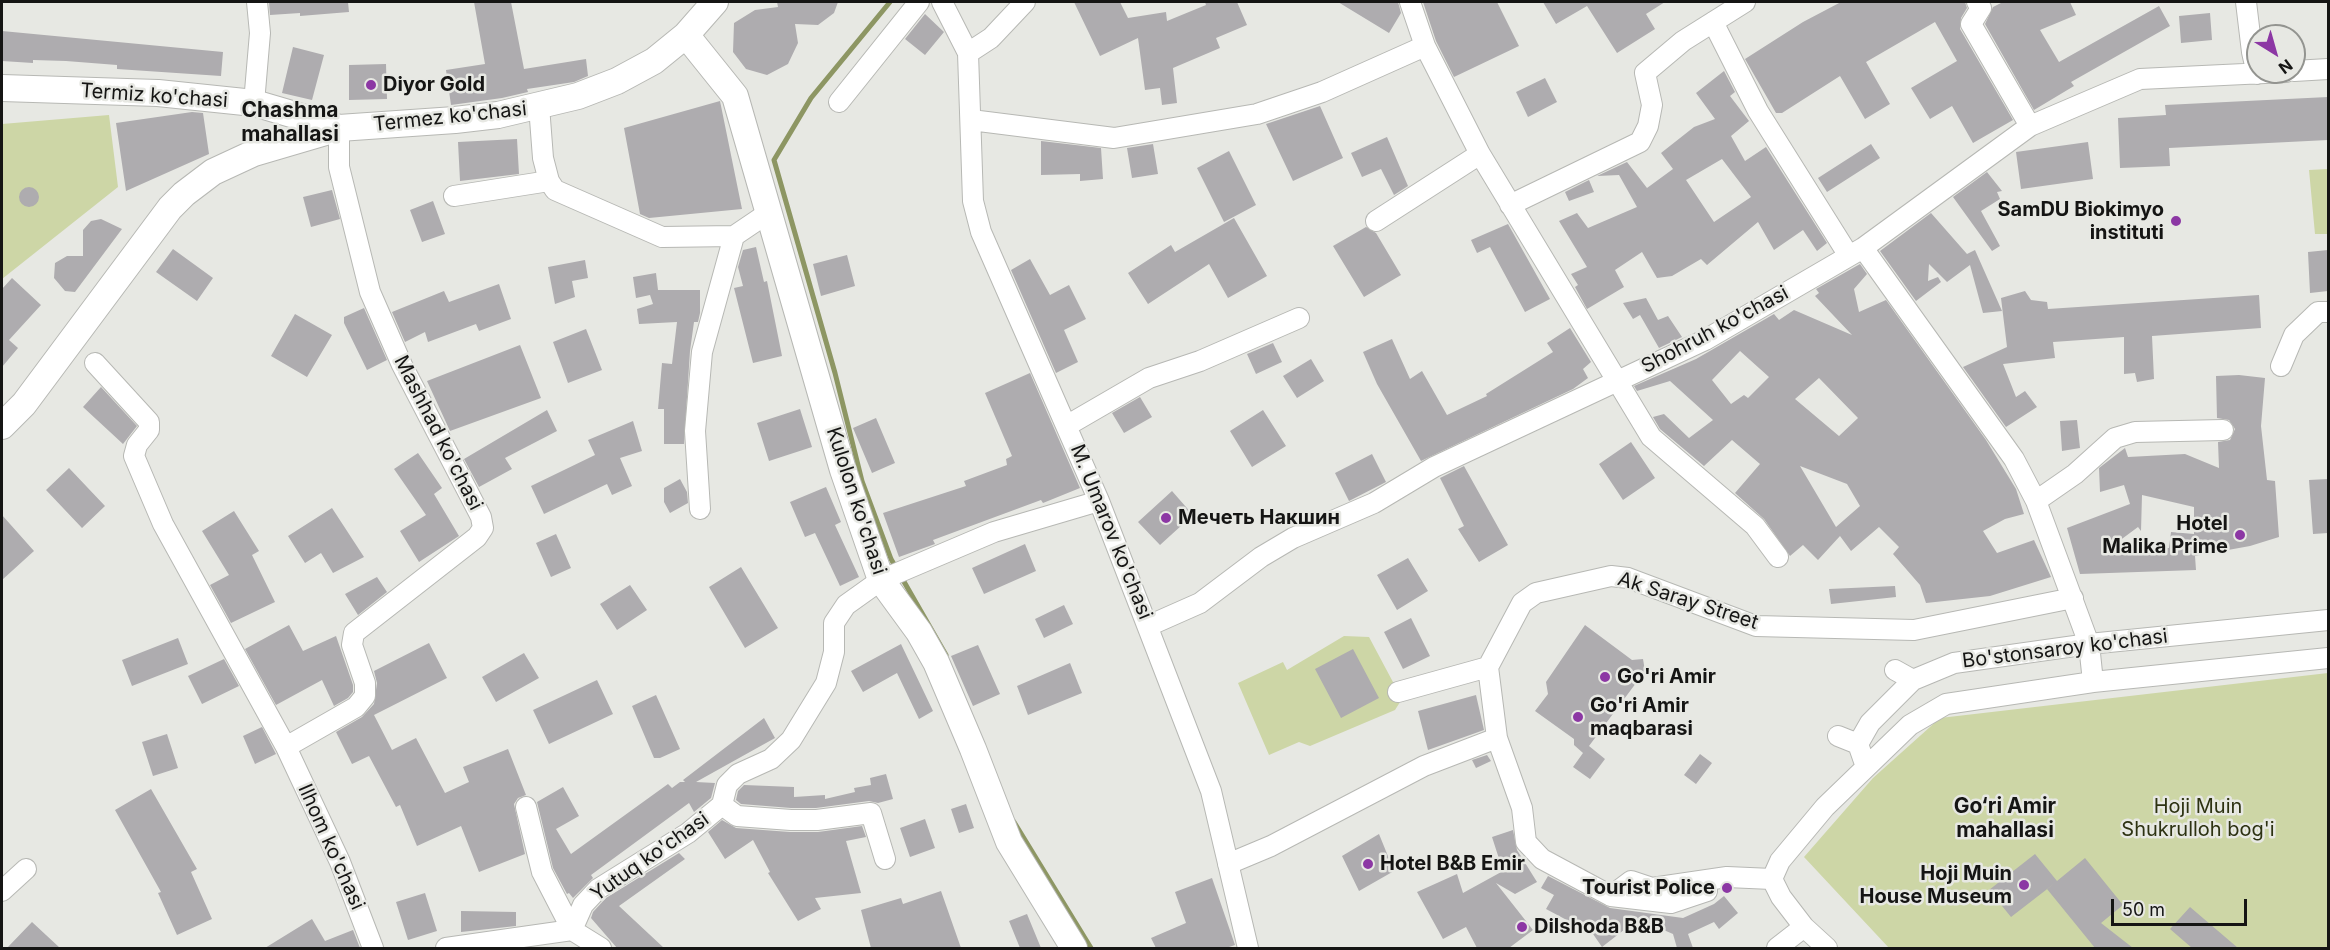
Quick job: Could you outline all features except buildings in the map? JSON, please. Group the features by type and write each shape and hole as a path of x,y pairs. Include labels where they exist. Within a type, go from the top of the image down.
{"main road":[{"name":"Termez ko'chasi","path":"339,128 455,120 539,106 578,96 617,81 654,61 686,35 715,2"},
{"name":"Kulolon ko'chasi","path":"686,35 735,96 843,470 919,632 936,662 1009,842 1074,948"},
{"name":"Termiz ko'chasi","path":"2,88 158,93 254,103 339,128"},
{"path":"254,103 264,117 266,130 254,153"},
{"path":"2,423 24,404 170,208 184,194 213,172 254,153 339,128"}],"street":[{"path":"254,103 260,33 257,2"},
{"path":"838,102 919,2"},
{"path":"942,2 968,53 991,38 1025,2"},
{"path":"1410,2 1425,46 1480,154 1651,437 1755,526 1778,557"},
{"path":"1510,205 1640,142 1648,126 1652,105 1645,73 1675,47 1745,2"},
{"path":"1977,2 1981,8 1971,24 2030,126"},
{"path":"2246,2 2249,24"},
{"path":"1713,22 1758,111 1856,252 2014,459 2036,501 2073,598 2089,644 2093,682"},
{"path":"971,120 1114,138 1257,114 1322,92 1425,46"},
{"name":"M. Umarov ko'chasi","path":"968,53 973,201 981,231 1068,425 1211,791 1248,948"},
{"path":"2306,70 2328,69"},
{"name":"Shohruh ko'chasi","path":"1148,626 1200,603 1261,557 1293,538 1374,503 1434,467 1705,340 1856,252 2030,126 2140,80 2246,75"},
{"path":"539,106 543,158 549,181 555,190 662,237 734,236 768,213"},
{"name":"Mashhad ko'chasi","path":"286,747 356,707 365,696 364,683 352,645 354,633 477,537 483,528 481,518 402,365 370,292 339,167 339,128"},
{"path":"1376,221 1480,154"},
{"path":"454,196 549,181"},
{"path":"700,509 695,432 702,352 734,236"},
{"path":"2281,366 2294,335 2318,312 2328,312"},
{"path":"1068,425 1149,378 1200,361 1299,318"},
{"name":"Ilhom ko'chasi","path":"95,363 149,422 149,430 136,445 134,456 162,524 286,747 340,862 373,948"},
{"path":"2036,501 2075,474 2115,438 2135,432 2223,430"},
{"name":"Yutuq ko'chasi","path":"572,930 583,905 598,889 688,833 722,805 727,785 771,759 791,740 826,683 834,652 834,623 846,605 893,575 994,532 1099,501"},
{"name":"Ak Saray Street","path":"1488,667 1522,603 1536,593 1611,576 1628,578 1756,626 1914,630 2073,598"},
{"name":"Bo'stonsaroy ko'chasi","path":"1858,744 1904,675 1954,663 2089,644 2328,620"},
{"name":"Bo'stonsaroy ko'chasi","path":"1772,879 1780,861 1804,831 1866,767 1910,725 1946,704 2093,682 2328,658"},
{"path":"1398,692 1488,667 1497,738 1522,808 1527,842 1542,860 1611,896 1671,903 1707,891"},
{"path":"1838,736 1858,744 1866,767"},
{"path":"1228,864 1271,846 1425,766 1497,738"},
{"path":"722,805 737,816 791,820 817,820 871,813 885,859"},
{"path":"526,807 542,872 572,930 601,948"},
{"path":"2,891 26,869"},
{"path":"1611,896 1631,881 1652,888 1727,878 1772,879 1781,897 1804,927 1827,948"},
{"path":"1777,948 1804,927"},
{"path":"447,948 572,930"}],"green space":[{"path":"109,115 118,187 2,279 2,124"},
{"path":"2328,169 2328,234 2315,234 2309,170"},
{"path":"1344,636 1369,637 1402,699 1395,710 1310,746 1299,742 1269,755 1238,683 1283,662 1287,670"},
{"name":"Hoji Muin Shukrulloh bog'i","path":"2328,673 2328,948 1889,948 1804,857 1873,778 1940,718"}],"waterway":[{"path":"890,2 811,98 774,160 835,373 862,481 891,559 946,655"},
{"path":"1014,822 1091,948"}],"place":[{"name":"Diyor Gold","path":"371,85"},
{"name":"SamDU Biokimyo instituti","path":"2176,221"},
{"name":"Мечеть Накшин","path":"1166,518"},
{"name":"Hotel Malika Prime","path":"2240,535"},
{"name":"Go'ri Amir","path":"1605,677"},
{"name":"Go'ri Amir maqbarasi","path":"1578,717"},
{"name":"Hotel B&B Emir","path":"1368,864"},
{"name":"Hoji Muin House Museum","path":"2024,885"},
{"name":"Tourist Police","path":"1727,888"},
{"name":"Dilshoda B&B","path":"1522,927"}],"district":[{"name":"Chashma mahallasi","path":"290,123"},
{"name":"Go‘ri Amir mahallasi","path":"2005,819"}]}
